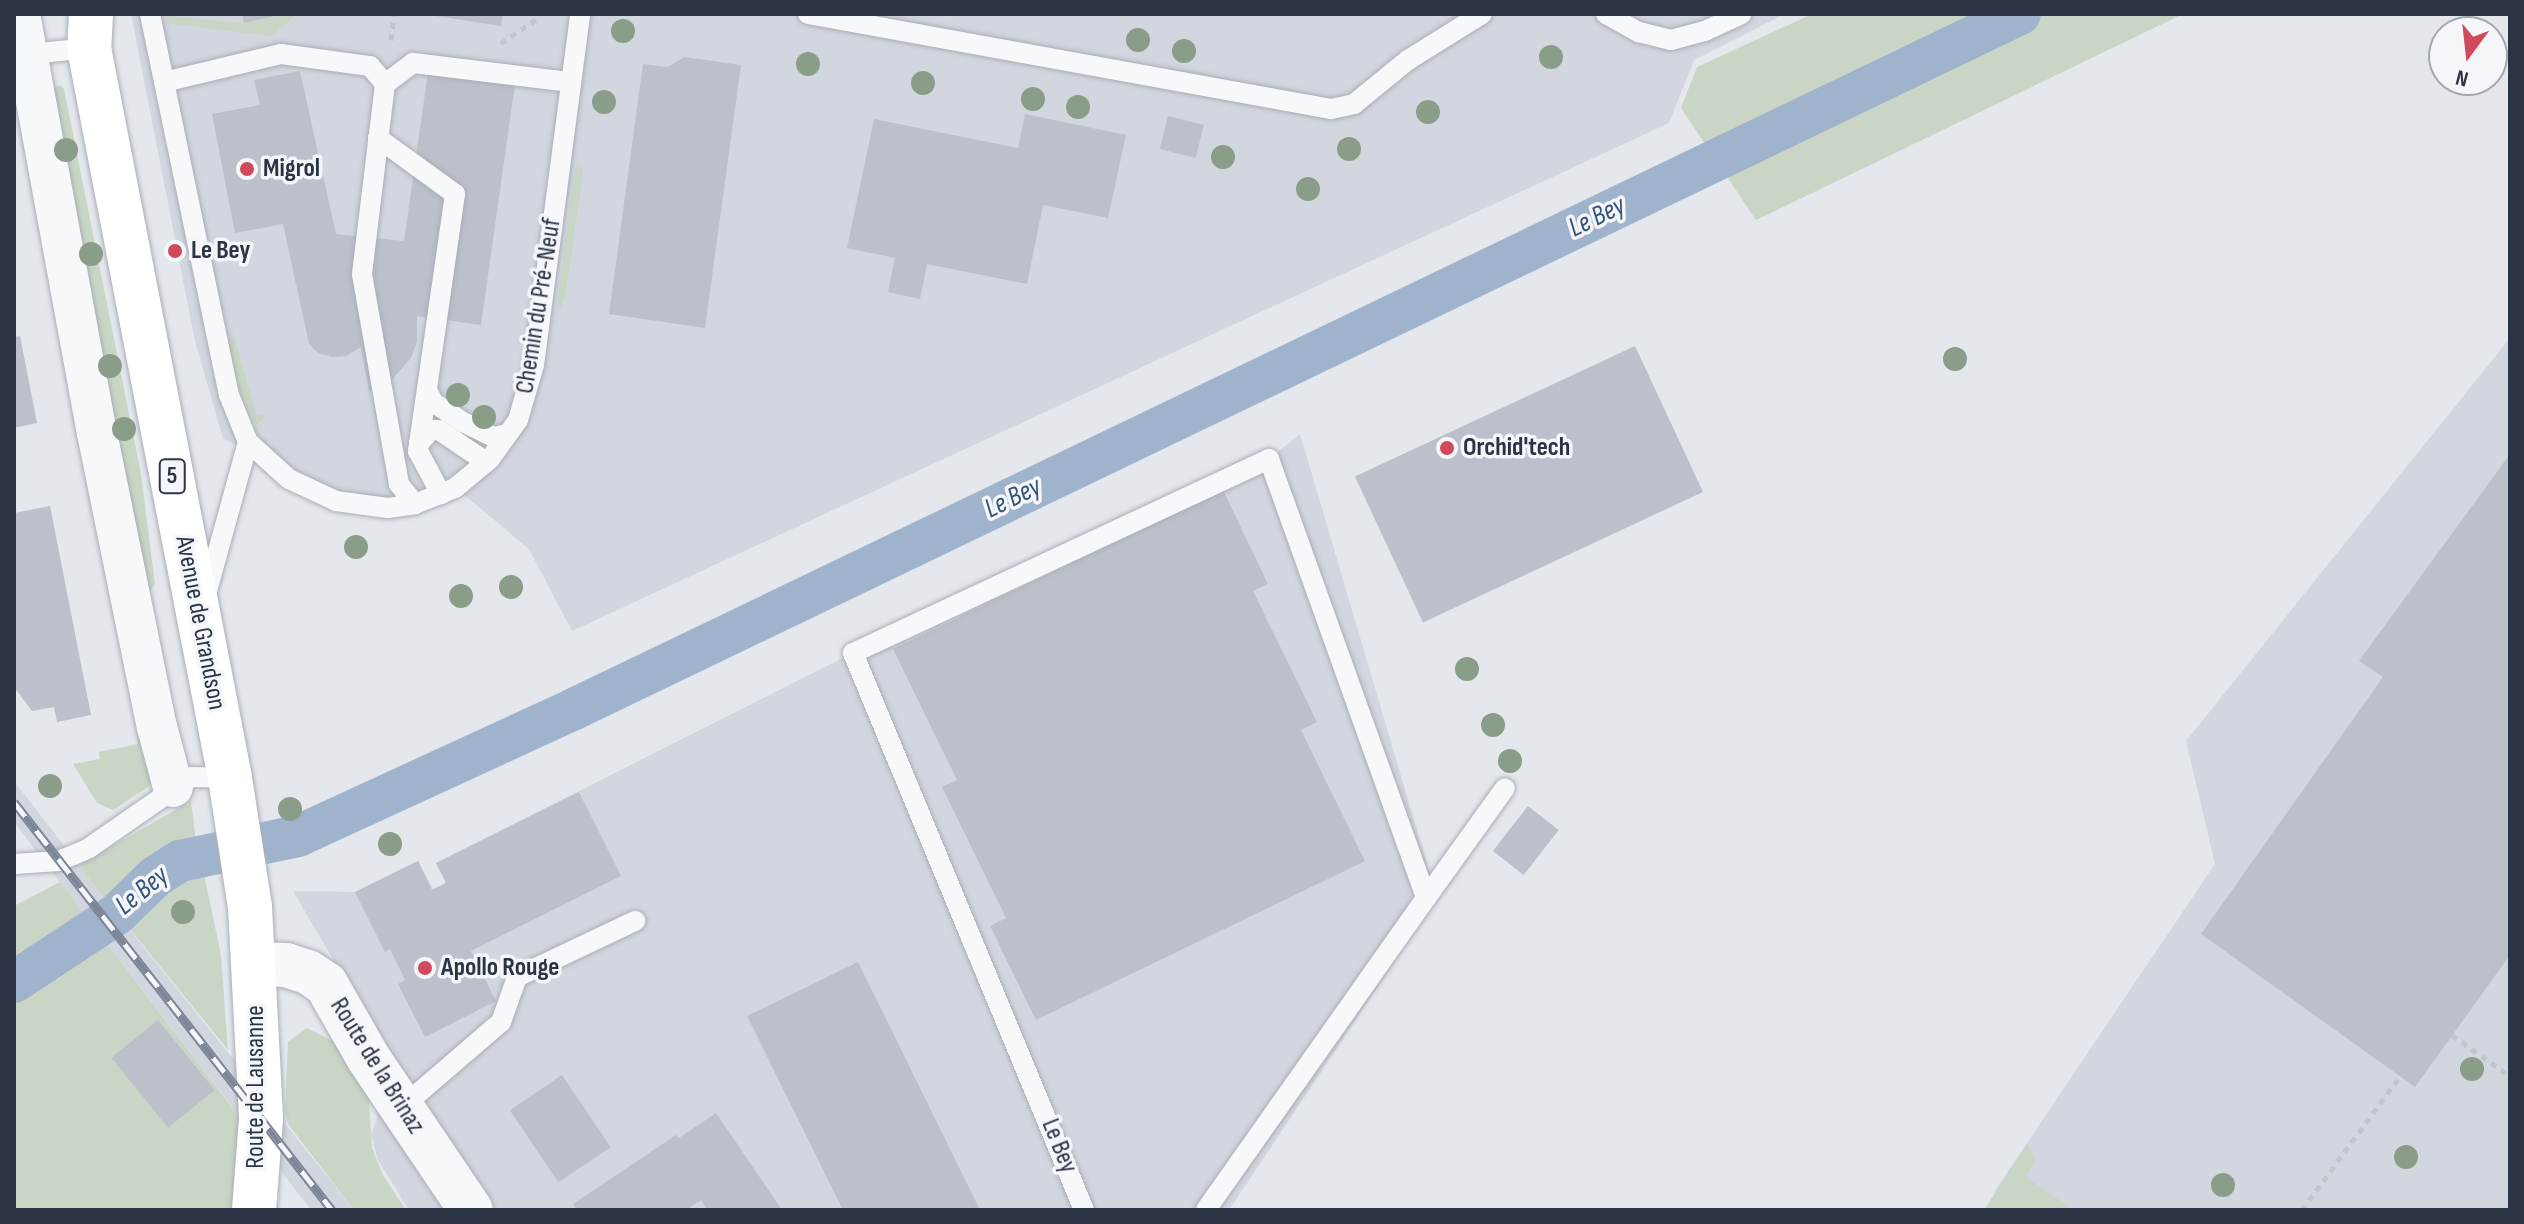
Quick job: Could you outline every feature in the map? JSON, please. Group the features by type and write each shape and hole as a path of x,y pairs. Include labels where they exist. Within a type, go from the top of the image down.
{"main road":[{"name":"Avenue de Grandson","path":"84,25 230,778 256,964"},
{"name":"Route de Lausanne","path":"254,1210 261,1119 256,964"}],"street":[{"path":"20,14 97,433 157,727 173,787"},
{"name":"Route de la Brinaz","path":"256,964 286,965 308,972 326,984 401,1108 471,1210"}],"lane":[{"name":"Chemin du Pré-Neuf","path":"150,14 229,395 248,442 289,479 336,501 388,508 415,504 455,488 486,462 518,420 534,365 580,14"},
{"path":"808,14 1331,109 1354,104 1408,60 1482,14"},
{"path":"1606,14 1639,32 1671,40 1705,31 1741,14"},
{"path":"40,53 84,25"},
{"path":"164,82 281,54 370,66 385,84"},
{"path":"415,504 399,484 362,274 385,84 413,63 571,82"},
{"path":"378,138 455,194 418,451 441,494"},
{"path":"427,390 433,402 463,422 494,437 508,434"},
{"path":"419,443 431,430 439,430 486,462"},
{"path":"199,617 248,442"},
{"name":"Le Bey","path":"1084,1210 853,653 1269,459 1426,898"},
{"path":"14,864 59,861 89,848 191,777 230,778"},
{"path":"1206,1210 1505,788"},
{"path":"401,1108 501,1022 517,977 635,921"}],"path":[{"path":"393,48 390,48 394,14"},
{"path":"500,44 537,19"},
{"path":"2452,1035 2510,1076"},
{"path":"2302,1210 2400,1076"}],"shaded area":[{"path":"131,14 1785,14 1694,60 1669,123 572,631 529,549 456,488 415,504 336,501 263,456 223,439 195,341"},
{"path":"2510,338 2510,1210 2018,1210 1994,1192 2215,864 2186,741"},
{"path":"1300,434 1437,898 1229,1210 409,1210 378,1160 371,1134 396,1067 293,891 355,892 418,861 433,889 446,883 436,863 853,653 1269,459"},
{"path":"14,781 354,1210 311,1210 14,822"}],"green space":[{"path":"297,14 271,36 165,23 165,16 244,23"},
{"path":"1812,14 2183,14 1756,220 1681,108 1697,67"},
{"path":"60,85 64,89 141,474 155,585 148,593 166,707 53,88"},
{"path":"579,166 583,172 566,291 560,311 557,305 575,169"},
{"path":"233,334 257,415 267,415 256,425 237,383 226,344"},
{"path":"142,731 151,785 113,810 97,803 73,764 100,759 99,752 138,744 137,734"},
{"path":"191,801 197,850 173,856 148,869 108,903 79,865"},
{"path":"202,865 221,955 228,1050 121,918 175,871"},
{"path":"60,882 259,1143 254,1210 14,1210 14,906"},
{"path":"307,1028 336,1043 368,1087 372,1148 383,1175 406,1210 354,1210 288,1124 285,1110 288,1042"},
{"path":"2027,1144 2035,1160 2026,1177 2074,1210 1984,1210"}],"building":[{"path":"242,14 280,14 280,15 244,23"},
{"path":"423,14 503,14 501,26"},
{"path":"685,57 741,65 705,328 609,314 643,64 667,67"},
{"path":"300,71 336,234 404,241 428,72 515,84 481,325 417,316 417,342 411,358 389,383 369,391 361,347 346,356 332,357 318,353 309,344 283,224 235,233 212,114 260,105 254,80"},
{"path":"1025,114 1126,135 1108,218 1043,205 1027,284 927,264 920,299 888,292 895,258 847,248 874,119 1018,148"},
{"path":"1168,116 1204,125 1196,158 1160,149"},
{"path":"20,336 37,423 14,428 14,337"},
{"path":"1635,346 1703,492 1423,623 1355,477"},
{"path":"2510,454 2510,955 2415,1087 2201,934 2383,677 2359,661"},
{"path":"1223,490 1268,584 1253,591 1317,722 1301,730 1365,861 1036,1020 990,926 1006,918 942,787 957,780 893,649"},
{"path":"50,506 91,715 57,722 54,707 32,711 14,687 14,513"},
{"path":"579,792 621,876 471,951 496,1001 425,1037 398,984 405,980 390,949 385,952 355,892 418,861 432,890 446,883 436,863"},
{"path":"1528,806 1559,830 1524,875 1493,851"},
{"path":"858,962 980,1210 843,1210 747,1016"},
{"path":"158,1020 215,1090 168,1128 111,1058"},
{"path":"562,1075 611,1147 558,1182 510,1110"},
{"path":"716,1113 782,1210 708,1210 701,1200 686,1210 577,1210 573,1204 676,1135 679,1138"}],"waterway":[{"name":"Le Bey","path":"14,982 117,914 155,877 180,861 298,836 574,709 2020,14"}],"railway":[{"path":"14,802 332,1210"}],"place":[{"name":"Migrol","path":"247,169"},
{"name":"Le Bey","path":"175,251"},
{"name":"Orchid'tech","path":"1447,448"},
{"name":"Apollo Rouge","path":"425,968"}]}
